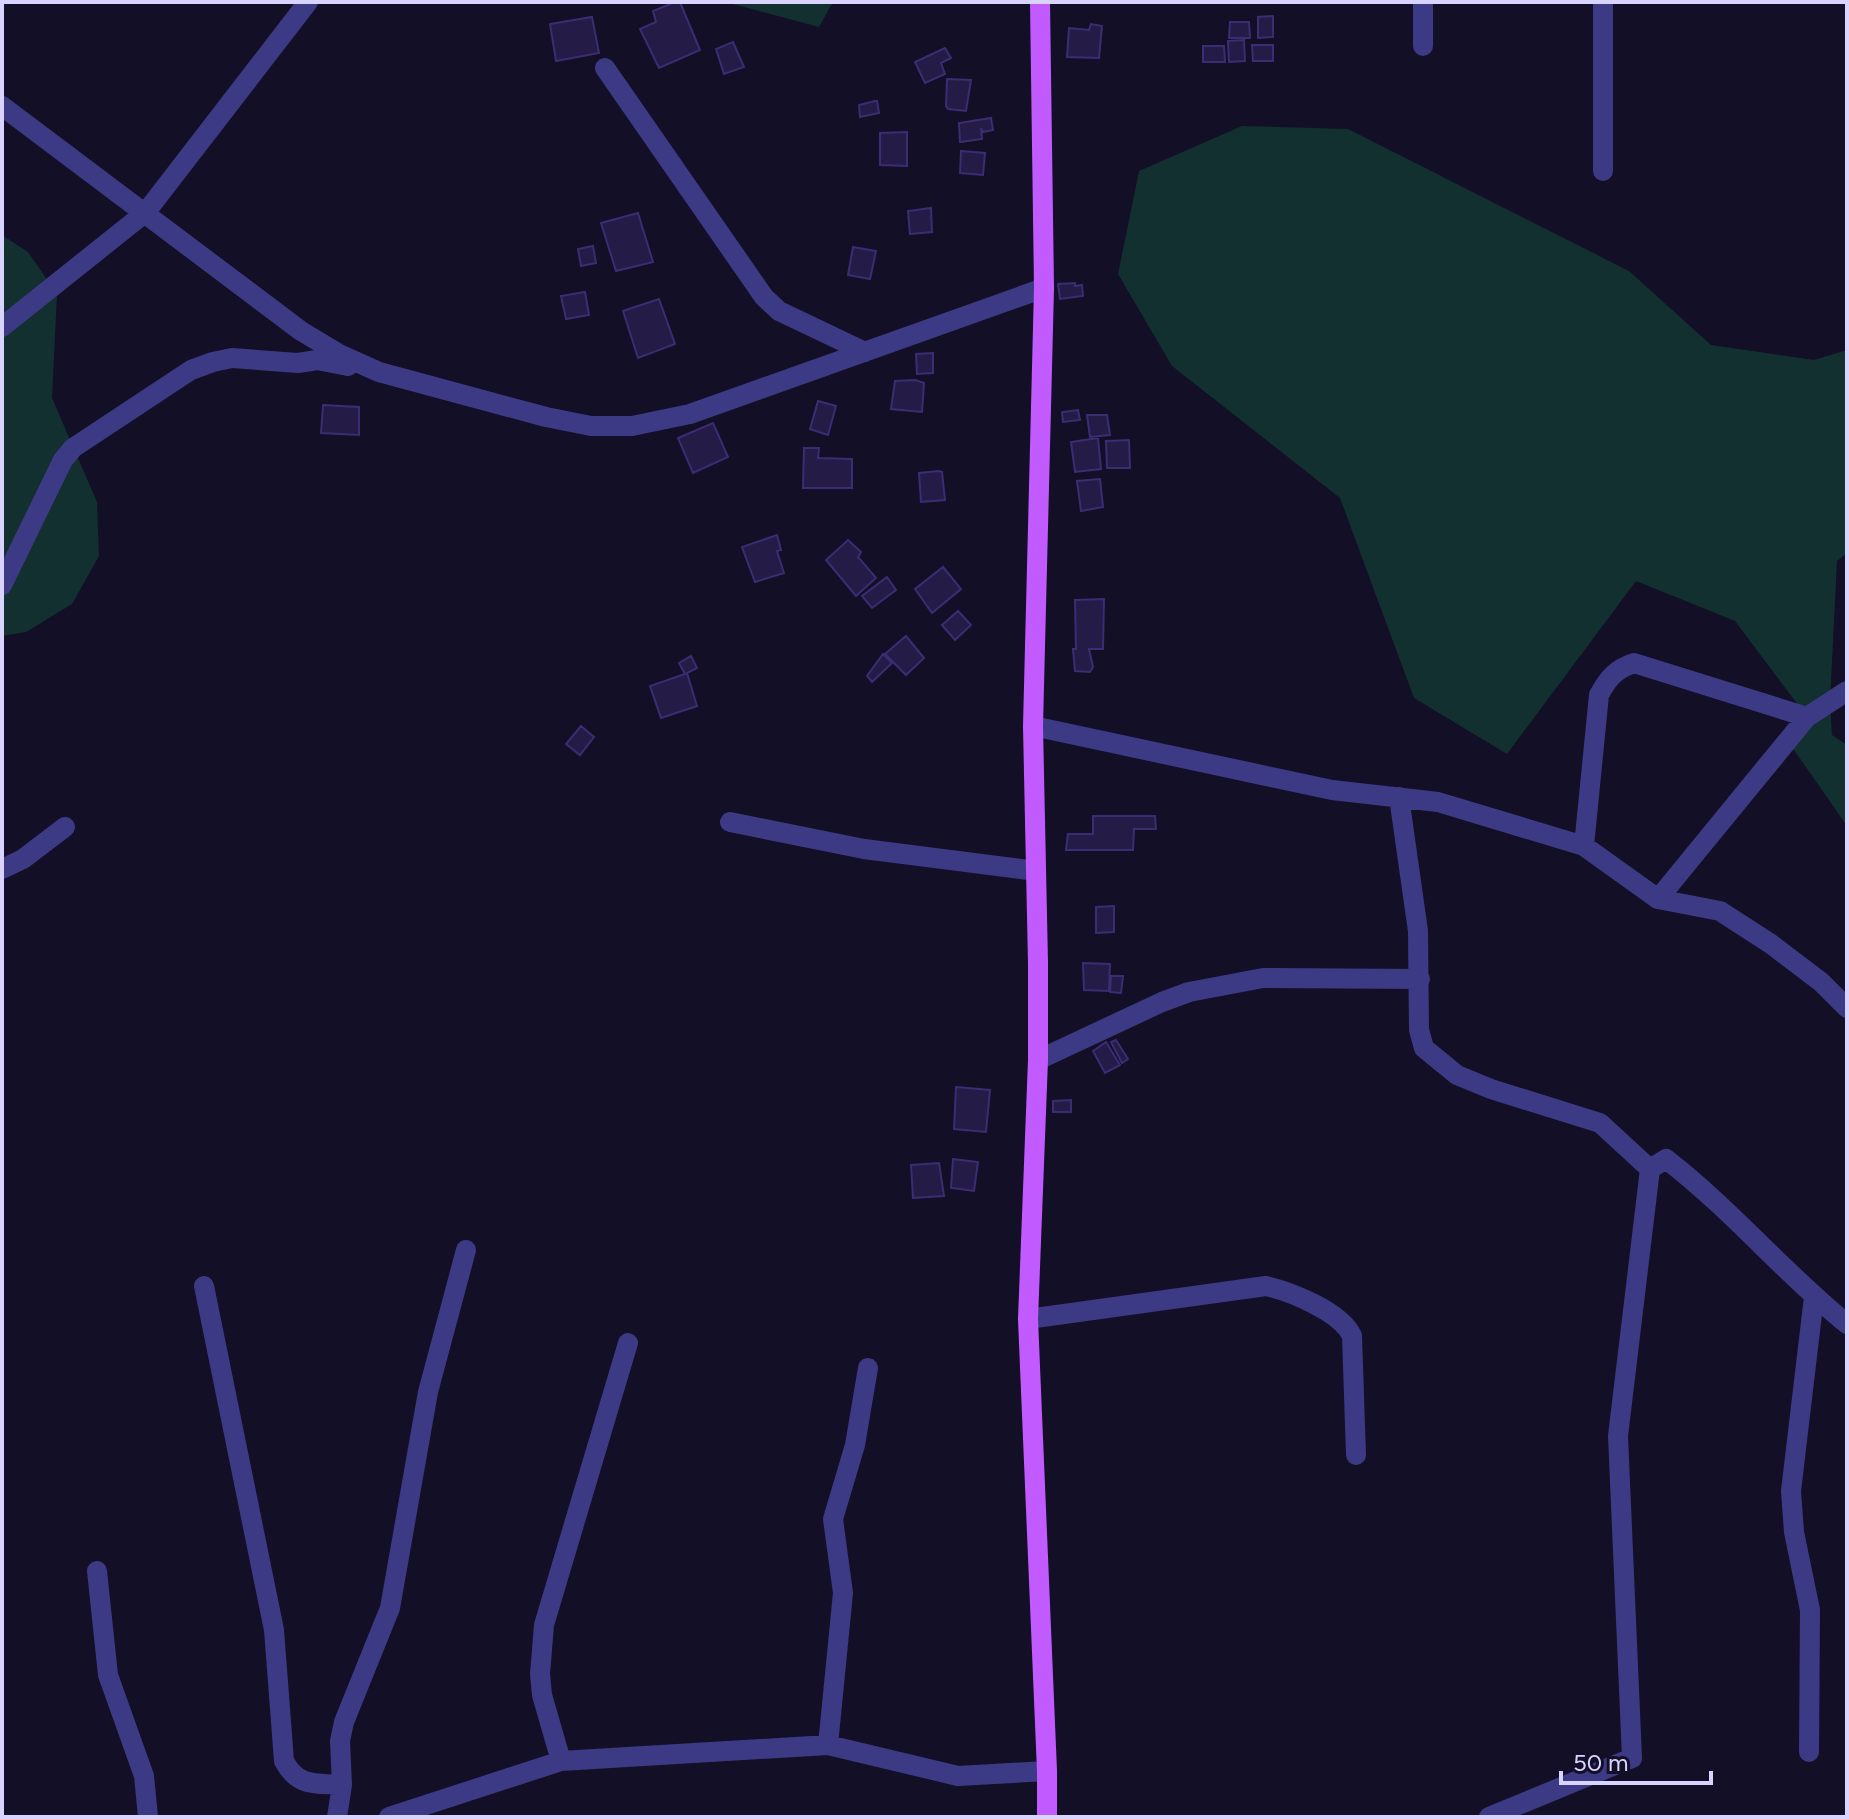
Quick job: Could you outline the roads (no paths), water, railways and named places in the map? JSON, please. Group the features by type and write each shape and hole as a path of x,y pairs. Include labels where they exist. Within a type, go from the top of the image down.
{"main road":[{"path":"1040,2 1044,288 1033,726 1038,1060 1028,1319 1047,1817"}],"street":[{"path":"5,320 146,212 308,2"},
{"path":"1423,2 1423,46"},
{"path":"1603,2 1603,171"},
{"path":"605,68 764,297 779,311 865,352"},
{"path":"2,106 301,331 341,355 379,372"},
{"path":"2,585 56,473 73,448 191,370 213,362 232,358 298,363 317,360 379,372 546,417 591,426 632,426 690,414 1044,288"},
{"path":"1584,846 1599,695 1607,678 1620,668 1634,663 1807,717"},
{"path":"1658,899 1807,717 1847,691"},
{"path":"1033,726 1332,790 1438,802 1584,846 1658,899 1720,911 1821,982 1847,1008"},
{"path":"1399,797 1418,931 1421,1042 1432,1056 1457,1075 1491,1089 1600,1123 1650,1169"},
{"path":"730,822 864,849 1036,871"},
{"path":"2,869 23,859 65,827"},
{"path":"1038,1060 1189,992 1263,978 1420,979"},
{"path":"1650,1169 1666,1159 1741,1222 1814,1297 1847,1324"},
{"path":"1489,1817 1632,1758 1618,1436 1650,1169"},
{"path":"337,1817 342,1785 339,1759 344,1722 390,1608 428,1392 466,1250"},
{"path":"204,1286 274,1630 284,1761 291,1773 301,1781 342,1785"},
{"path":"1028,1319 1266,1286 1283,1290 1338,1318 1352,1336 1356,1455"},
{"path":"1809,1752 1810,1610 1794,1532 1791,1491 1814,1297"},
{"path":"561,1761 542,1695 540,1674 544,1625 628,1343"},
{"path":"828,1745 843,1593 833,1519 855,1445 868,1368"},
{"path":"97,1571 108,1675 144,1776 148,1817"},
{"path":"389,1817 561,1761 828,1745 958,1776 1047,1771"}]}
